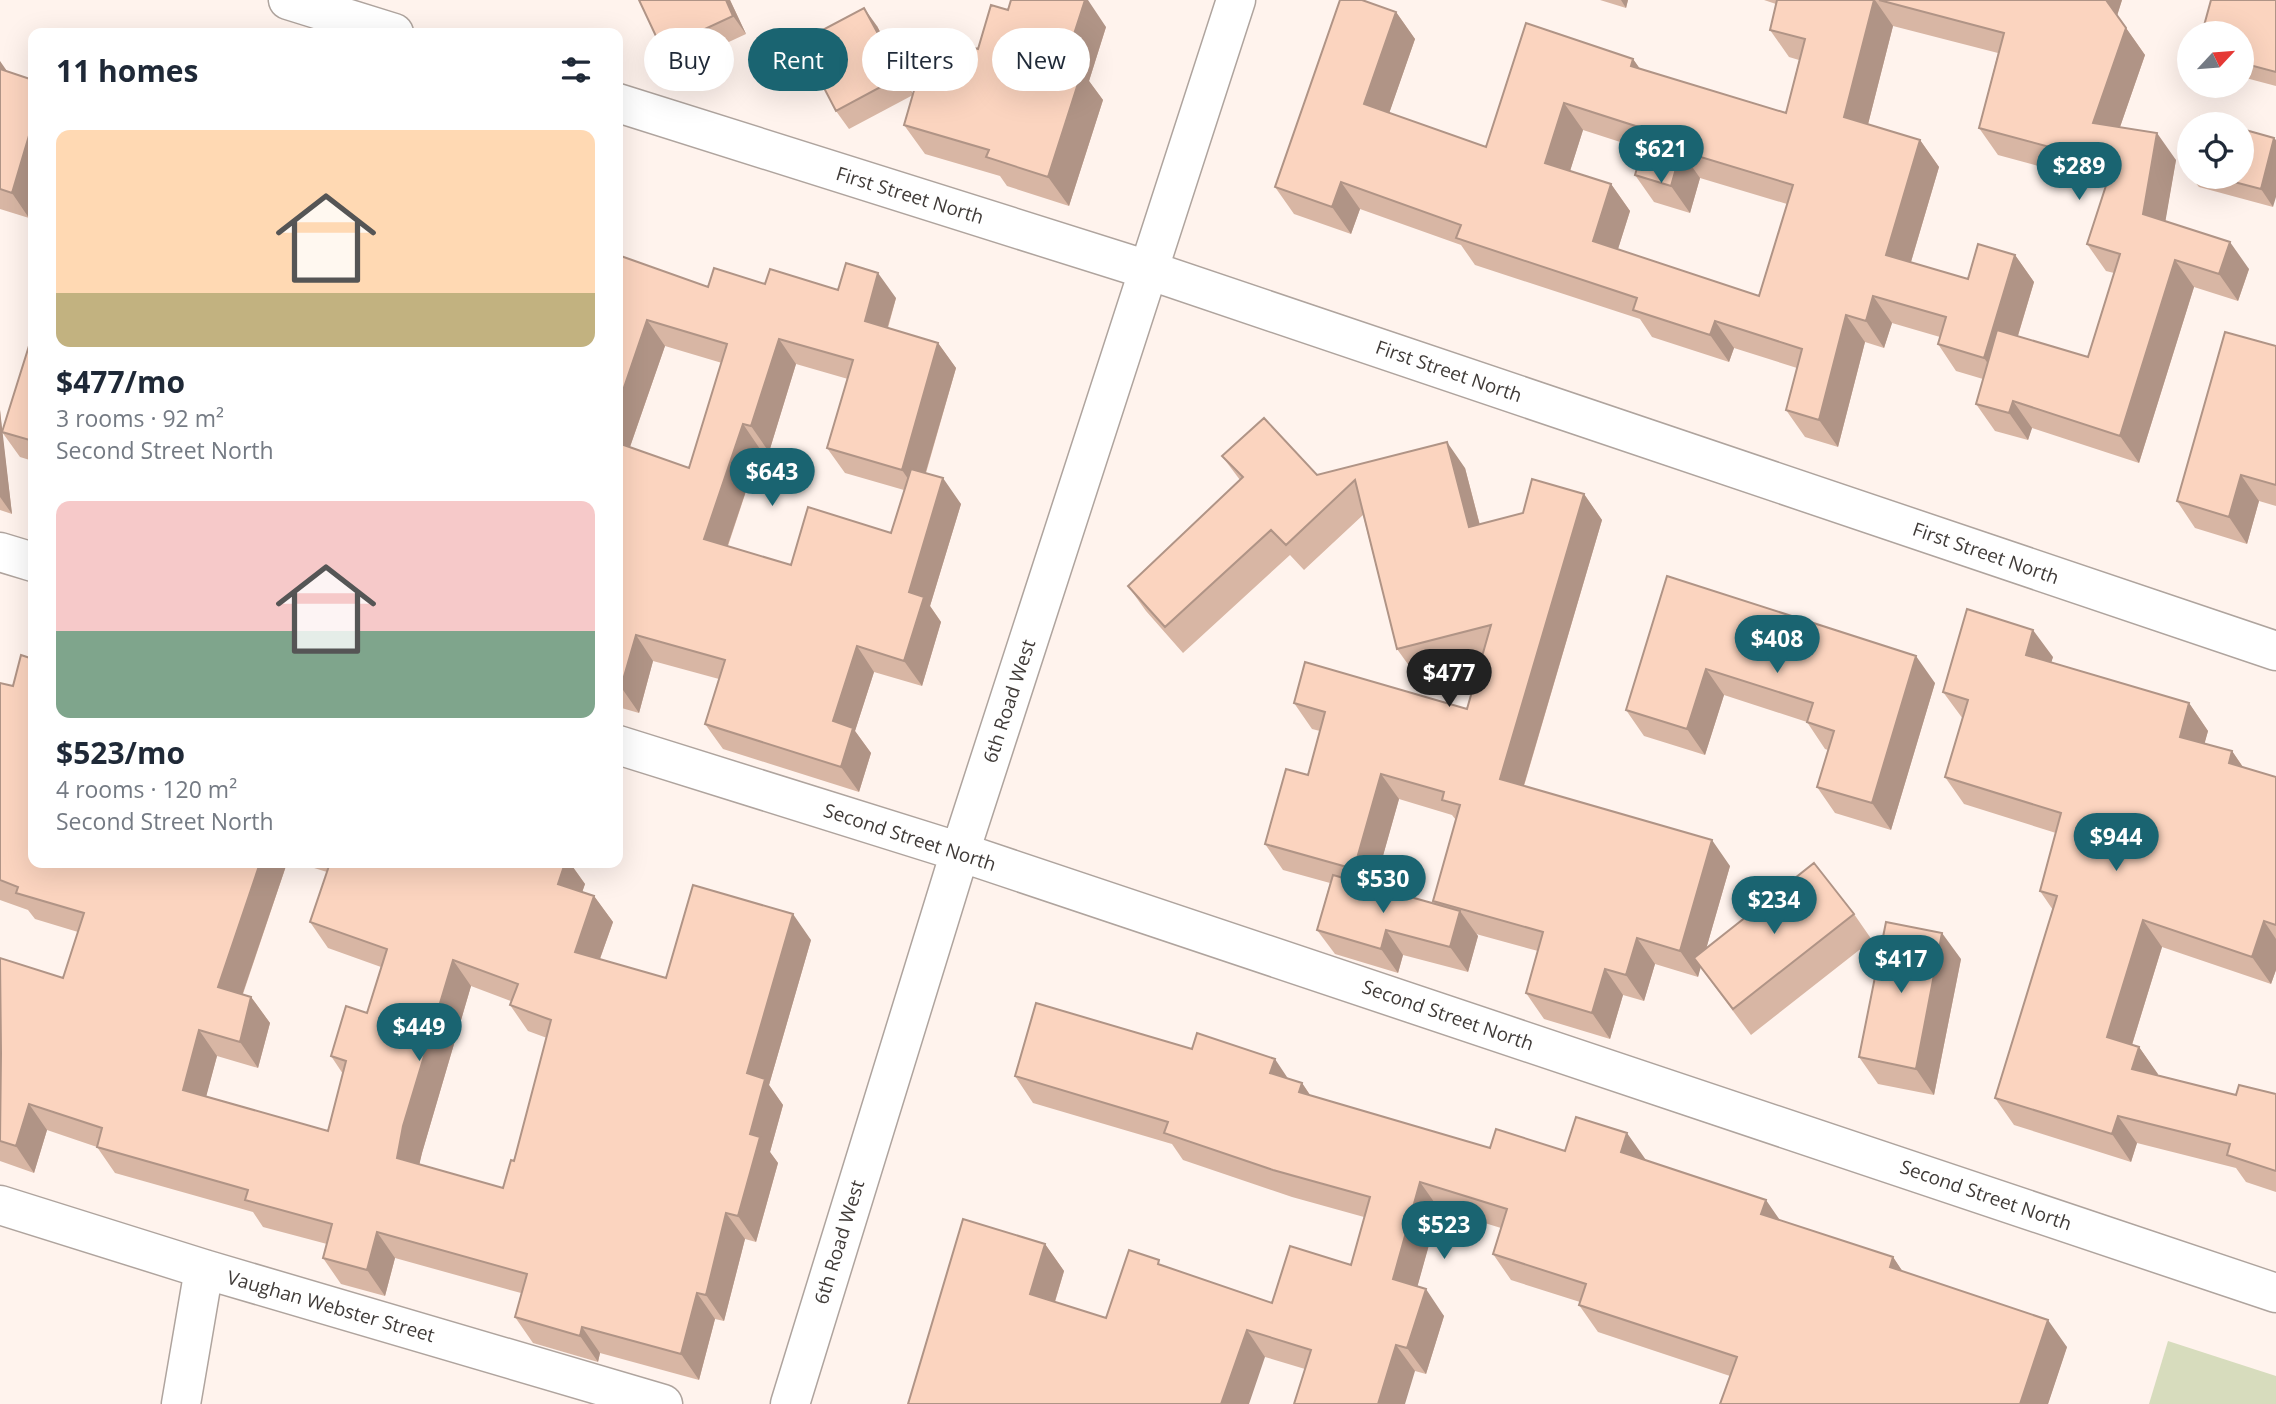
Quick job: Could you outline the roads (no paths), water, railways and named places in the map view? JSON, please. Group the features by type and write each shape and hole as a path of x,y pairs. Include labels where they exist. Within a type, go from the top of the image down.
{"street":[{"path":"288,0 378,28"},
{"name":"6th Road West","path":"790,1404 960,852 1236,0"},
{"name":"First Street North","path":"623,105 1148,270 2276,651"},
{"path":"0,552 28,560"},
{"name":"Second Street North","path":"623,747 960,852 2276,1293"},
{"name":"Vaughan Webster Street","path":"0,1205 204,1269 663,1404"},
{"path":"181,1404 204,1269"}]}
